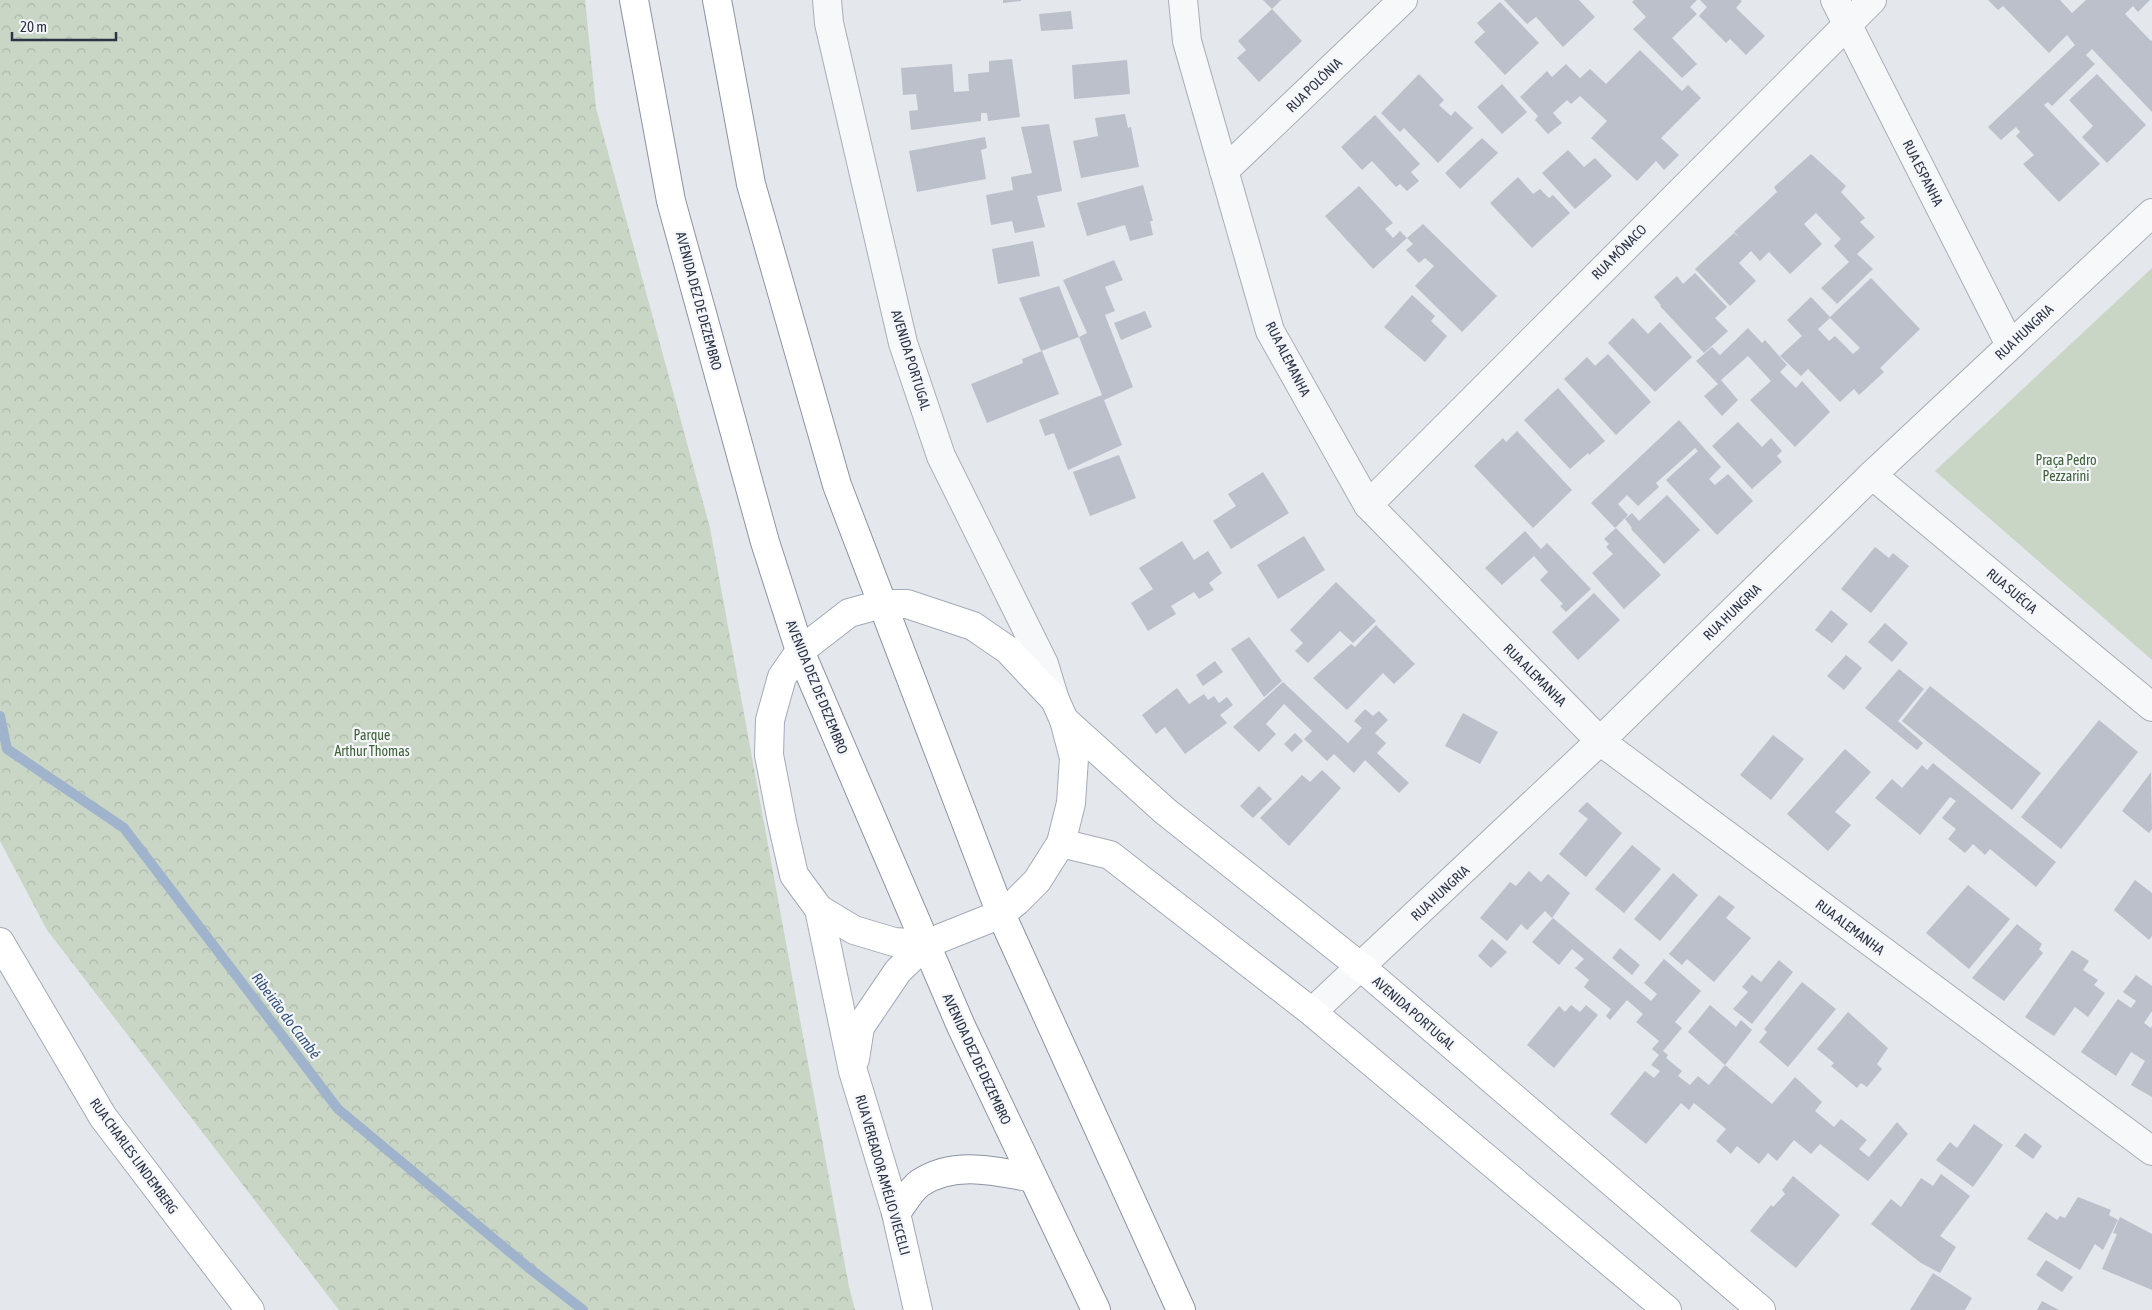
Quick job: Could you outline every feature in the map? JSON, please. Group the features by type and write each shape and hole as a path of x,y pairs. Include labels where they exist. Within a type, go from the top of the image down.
{"main road":[{"name":"AVENIDA DEZ DE DEZEMBRO","path":"634,0 671,201 764,542 800,652 960,1026 1096,1310"},
{"path":"717,0 750,184 837,485 1001,914 1181,1310"},
{"path":"882,604 907,604 973,626 1008,650 1060,710 1074,758 1071,803 1061,843 1037,881 1018,901 1001,914 926,944 894,942 854,930 819,909 794,875 769,755 770,720 782,677 800,652 849,613 882,604"},
{"name":"AVENIDA PORTUGAL","path":"1060,710 1165,811 1361,967 1761,1310"},
{"path":"1061,843 1110,855 1312,1012 1667,1310"},
{"name":"RUA VEREADOR AMÉLIO VIECELLI","path":"819,909 852,1071 896,1213 918,1310"},
{"name":"RUA CHARLES LINDEMBERG","path":"0,942 103,1117 250,1310"},
{"name":"RUA VEREADOR AMÉLIO VIECELLI","path":"852,1071 860,1027 898,971 926,944"},
{"path":"896,1213 920,1184 950,1170 988,1169 1033,1178"}],"street":[{"name":"AVENIDA PORTUGAL","path":"827,0 829,23 903,343 941,456 1044,664 1060,710"},
{"name":"RUA ALEMANHA","path":"1183,0 1187,41 1270,331 1368,505 1600,742 2152,1151"},
{"name":"RUA POLÔNIA","path":"1224,171 1403,0"},
{"name":"RUA MÔNACO","path":"1368,505 1841,12 1872,0"},
{"name":"RUA ESPANHA","path":"1841,12 2010,345"},
{"name":"RUA HUNGRIA","path":"1312,1012 1600,742 1872,475 2152,213"},
{"name":"RUA SUÉCIA","path":"1872,475 2152,707"}],"green space":[{"name":"Parque Arthur Thomas","path":"0,0 585,0 596,108 710,528 849,1287 855,1310 339,1310 47,930 0,841"},
{"name":"Praça Pedro Pezzarini","path":"2152,268 2152,660 1935,471"}],"building":[{"path":"1003,0 1021,0 1021,1 1003,3"},
{"path":"1263,0 1281,0 1272,9"},
{"path":"1504,0 1579,0 1595,17 1563,47 1536,17 1527,24"},
{"path":"1634,0 1697,0 1690,7 1697,14 1672,38 1697,64 1682,78 1633,29 1646,17 1632,2"},
{"path":"1700,0 1742,1 1736,8 1765,36 1746,55 1730,39 1726,43 1699,16 1707,7"},
{"path":"1988,0 2060,0 2072,13 2086,0 2150,0 2138,12 2133,6 2125,14 2152,40 2152,112 2092,49 2086,55 2095,64 2052,106 2048,102 2044,105 2100,164 2059,202 2023,164 2034,155 2016,136 2020,132 2016,127 2001,140 1988,127 2075,45 2067,35 2049,53 2003,6 1998,10"},
{"path":"1500,2 1539,43 1505,75 1474,42 1485,32 1477,23"},
{"path":"1272,9 1302,41 1259,82 1237,58 1246,50 1238,41"},
{"path":"1071,11 1073,29 1041,31 1039,14"},
{"path":"1640,50 1682,91 1688,85 1701,98 1661,138 1679,155 1664,170 1656,161 1637,181 1591,138 1607,121 1580,96 1571,104 1567,100 1553,113 1562,123 1548,134 1535,120 1538,116 1520,97 1547,71 1552,77 1566,64 1580,78 1590,69 1606,84"},
{"path":"1012,59 1020,117 988,121 987,113 981,113 981,121 911,130 909,111 918,110 916,94 903,95 901,68 952,64 954,92 969,91 968,74 989,72 989,61"},
{"path":"1127,60 1130,94 1074,99 1072,65"},
{"path":"1419,74 1444,100 1439,105 1451,116 1455,111 1473,128 1438,163 1404,128 1400,132 1381,113"},
{"path":"2097,74 2146,125 2107,163 2082,137 2093,126 2069,100"},
{"path":"1502,84 1527,112 1502,134 1477,107"},
{"path":"1125,114 1128,128 1131,127 1139,167 1081,178 1073,141 1098,136 1095,118"},
{"path":"1375,115 1420,164 1411,172 1419,181 1407,191 1400,184 1396,187 1372,161 1362,170 1341,147"},
{"path":"1049,124 1062,191 1037,196 1045,227 1015,233 1012,221 991,225 986,195 1013,190 1011,177 1032,173 1021,127"},
{"path":"985,137 987,148 981,150 986,179 917,192 909,151"},
{"path":"1482,138 1498,153 1460,189 1445,173"},
{"path":"1568,150 1584,167 1595,158 1612,176 1575,209 1542,173"},
{"path":"1811,154 1846,186 1841,192 1865,218 1860,222 1875,237 1857,254 1873,269 1837,304 1821,288 1849,262 1834,246 1841,239 1816,213 1804,224 1822,244 1790,274 1769,252 1760,261 1751,251 1739,263 1756,281 1730,306 1695,269 1734,233 1741,239 1734,232 1777,192 1774,187"},
{"path":"1518,177 1533,194 1540,189 1549,198 1553,195 1570,213 1532,248 1490,203"},
{"path":"1143,185 1153,221 1150,221 1153,235 1130,241 1125,225 1087,236 1077,203"},
{"path":"1359,186 1393,223 1385,229 1393,238 1400,231 1407,238 1373,269 1325,216"},
{"path":"1423,224 1497,296 1462,332 1415,286 1434,266 1425,258 1419,263 1406,250 1413,244 1407,238"},
{"path":"1033,241 1040,276 998,284 992,249"},
{"path":"1114,260 1123,280 1105,287 1115,311 1105,315 1133,387 1104,400 1122,445 1068,470 1054,433 1045,436 1039,420 1102,395 1079,337 1087,333 1063,280"},
{"path":"1695,273 1727,307 1715,318 1728,331 1704,353 1660,306 1654,297 1677,276 1683,284"},
{"path":"1871,278 1920,329 1880,368 1884,372 1859,395 1854,389 1840,402 1808,369 1801,376 1780,356 1802,336 1787,320 1811,297 1830,317","holes":["1830,318 1860,348 1853,354 1835,336 1829,341 1818,329"]},
{"path":"1059,286 1079,337 1041,351 1019,298"},
{"path":"1412,295 1435,316 1431,321 1447,336 1425,362 1384,327"},
{"path":"1145,311 1152,327 1121,340 1114,323"},
{"path":"1633,318 1648,334 1660,322 1692,357 1655,392 1608,343"},
{"path":"1748,328 1762,343 1765,340 1787,365 1780,372 1796,388 1802,381 1830,412 1795,447 1750,400 1771,381 1748,356 1721,380 1738,400 1722,416 1704,396 1718,384 1696,361 1712,347 1720,355"},
{"path":"1042,351 1059,394 987,423 971,384 1023,363 1022,359"},
{"path":"1608,354 1651,402 1616,435 1564,379 1587,357 1595,366"},
{"path":"1558,388 1605,441 1570,469 1524,420"},
{"path":"1679,420 1721,467 1709,479 1715,485 1728,474 1753,501 1717,535 1666,480 1698,451 1695,448 1656,483 1659,487 1638,506 1627,495 1618,504 1628,515 1615,528 1591,503"},
{"path":"1738,422 1762,447 1771,438 1782,451 1777,456 1782,462 1752,489 1712,446"},
{"path":"1517,431 1572,490 1533,528 1474,466 1503,438 1506,442"},
{"path":"1119,455 1136,498 1090,516 1073,472"},
{"path":"1263,472 1289,513 1231,549 1213,521 1236,506 1228,494"},
{"path":"1667,495 1700,530 1664,564 1631,529 1625,519 1632,513 1639,521"},
{"path":"1616,528 1661,575 1624,609 1592,573 1613,554 1606,547 1609,544 1604,539"},
{"path":"1525,531 1541,549 1547,543 1591,589 1566,612 1560,606 1563,604 1540,580 1548,572 1534,556 1502,585 1485,568"},
{"path":"1304,536 1325,570 1278,599 1257,565"},
{"path":"1182,541 1194,560 1208,551 1222,573 1209,583 1214,590 1199,599 1194,592 1171,606 1176,614 1148,631 1131,603 1153,589 1139,568"},
{"path":"1875,547 1889,558 1893,553 1909,566 1871,613 1841,589"},
{"path":"1336,582 1376,621 1353,643 1340,631 1308,663 1295,651 1303,643 1290,630"},
{"path":"1594,593 1620,620 1578,660 1552,632"},
{"path":"1831,610 1848,624 1832,643 1815,630"},
{"path":"1885,623 1908,643 1892,662 1868,642"},
{"path":"1376,625 1415,664 1394,684 1383,673 1347,710 1313,678 1351,644 1355,647"},
{"path":"1249,637 1282,681 1264,697 1231,649"},
{"path":"1846,655 1862,668 1844,690 1827,676"},
{"path":"1215,661 1223,672 1203,686 1196,675"},
{"path":"1899,669 1924,689 1898,721 1923,743 1917,750 1865,708"},
{"path":"1283,682 1348,743 1362,728 1354,721 1365,709 1373,716 1379,711 1388,720 1375,733 1386,743 1377,753 1409,783 1399,793 1365,760 1354,773 1334,754 1327,761 1304,739 1312,731 1284,704 1266,724 1276,734 1259,752 1233,727"},
{"path":"1930,686 2041,773 2012,810 1902,721"},
{"path":"1177,688 1189,704 1204,694 1208,700 1214,696 1219,703 1227,697 1233,705 1220,715 1227,723 1185,754 1165,727 1156,734 1142,715"},
{"path":"1463,713 1498,732 1480,764 1445,746"},
{"path":"2099,720 2138,752 2061,849 2021,817"},
{"path":"1295,733 1303,741 1292,752 1284,744"},
{"path":"1773,735 1804,759 1771,800 1740,775"},
{"path":"1845,749 1871,772 1835,812 1851,825 1828,851 1787,814"},
{"path":"1933,763 2056,862 2036,887 1990,849 1985,855 1973,844 1965,853 1948,839 1956,829 1942,818 1956,801 1950,797 1920,835 1875,798 1892,779 1902,788 1922,765 1927,770"},
{"path":"1322,770 1341,788 1289,846 1260,818 1302,775 1310,782"},
{"path":"2151,772 2152,829 2149,833 2122,811"},
{"path":"1259,786 1272,799 1253,818 1240,806"},
{"path":"1587,802 1622,833 1586,877 1559,854 1588,819 1578,811"},
{"path":"1632,845 1661,869 1624,913 1595,889"},
{"path":"1529,871 1541,882 1548,874 1570,893 1552,918 1545,911 1527,930 1521,924 1507,941 1480,918 1510,882 1516,886"},
{"path":"1673,873 1698,895 1660,941 1634,919"},
{"path":"2135,880 2152,893 2152,936 2149,940 2114,910"},
{"path":"1968,885 2010,919 1969,969 1926,933"},
{"path":"1719,895 1735,907 1726,918 1751,938 1714,982 1687,959 1682,965 1669,954"},
{"path":"1553,918 1651,1001 1657,994 1644,983 1664,959 1701,991 1675,1022 1682,1028 1663,1051 1668,1055 1666,1058 1682,1071 1678,1076 1690,1085 1698,1076 1709,1085 1725,1065 1772,1104 1795,1077 1822,1102 1815,1111 1834,1127 1841,1119 1867,1140 1859,1149 1869,1157 1897,1122 1908,1134 1868,1181 1820,1144 1811,1154 1794,1140 1777,1161 1768,1153 1759,1164 1737,1146 1731,1154 1716,1141 1726,1129 1694,1103 1689,1110 1681,1103 1646,1144 1610,1114 1645,1071 1654,1078 1660,1071 1651,1065 1659,1055 1652,1049 1659,1041 1636,1022 1643,1014 1627,1000 1610,1020 1606,1016 1611,1009 1584,987 1589,980 1575,968 1584,959 1572,949 1559,965 1532,942"},
{"path":"2017,924 2042,944 2039,949 2043,953 2004,1001 1972,978"},
{"path":"1492,939 1507,952 1491,968 1478,956"},
{"path":"1620,948 1640,965 1632,975 1612,958"},
{"path":"2072,950 2089,961 2083,970 2098,980 2094,985 2105,993 2088,1017 2075,1007 2054,1036 2025,1017"},
{"path":"1779,960 1793,972 1752,1024 1733,1009 1748,992 1742,987 1752,975 1761,982"},
{"path":"2136,975 2152,986 2152,1011 2144,1023 2151,1028 2152,1026 2152,1097 2131,1085 2145,1061 2131,1052 2116,1076 2081,1052 2118,999 2131,1008 2136,1001 2123,992"},
{"path":"1802,982 1836,1009 1788,1067 1759,1042 1767,1032 1764,1029"},
{"path":"1571,1005 1580,1012 1586,1005 1598,1015 1554,1068 1527,1045 1559,1006 1565,1012"},
{"path":"1710,1005 1736,1027 1741,1020 1752,1030 1725,1065 1688,1032"},
{"path":"1848,1012 1888,1048 1877,1064 1882,1069 1867,1087 1861,1083 1857,1088 1831,1066 1834,1063 1817,1049"},
{"path":"1974,1124 2003,1145 1973,1187 1936,1160 1950,1142 1957,1148"},
{"path":"2025,1133 2042,1146 2033,1159 2015,1146"},
{"path":"1941,1174 1970,1196 1940,1236 1956,1247 1940,1273 1921,1263 1871,1224 1891,1199 1901,1207 1921,1178 1933,1186"},
{"path":"1793,1176 1840,1215 1796,1268 1750,1231 1771,1205 1773,1207 1785,1194 1782,1190"},
{"path":"2078,1197 2111,1210 2109,1215 2118,1220 2103,1250 2095,1244 2080,1270 2027,1239 2046,1212 2057,1220 2060,1216 2065,1218"},
{"path":"2120,1217 2152,1234 2152,1290 2102,1269 2117,1234 2113,1233"},
{"path":"2046,1260 2073,1277 2062,1292 2036,1275"},
{"path":"1933,1273 1972,1298 1965,1310 1910,1310"},
{"path":"2042,1301 2059,1310 2037,1310"}],"waterway":[{"name":"Ribeirão do Cambé","path":"0,716 7,749 124,828 338,1109 529,1268 583,1310"}]}
